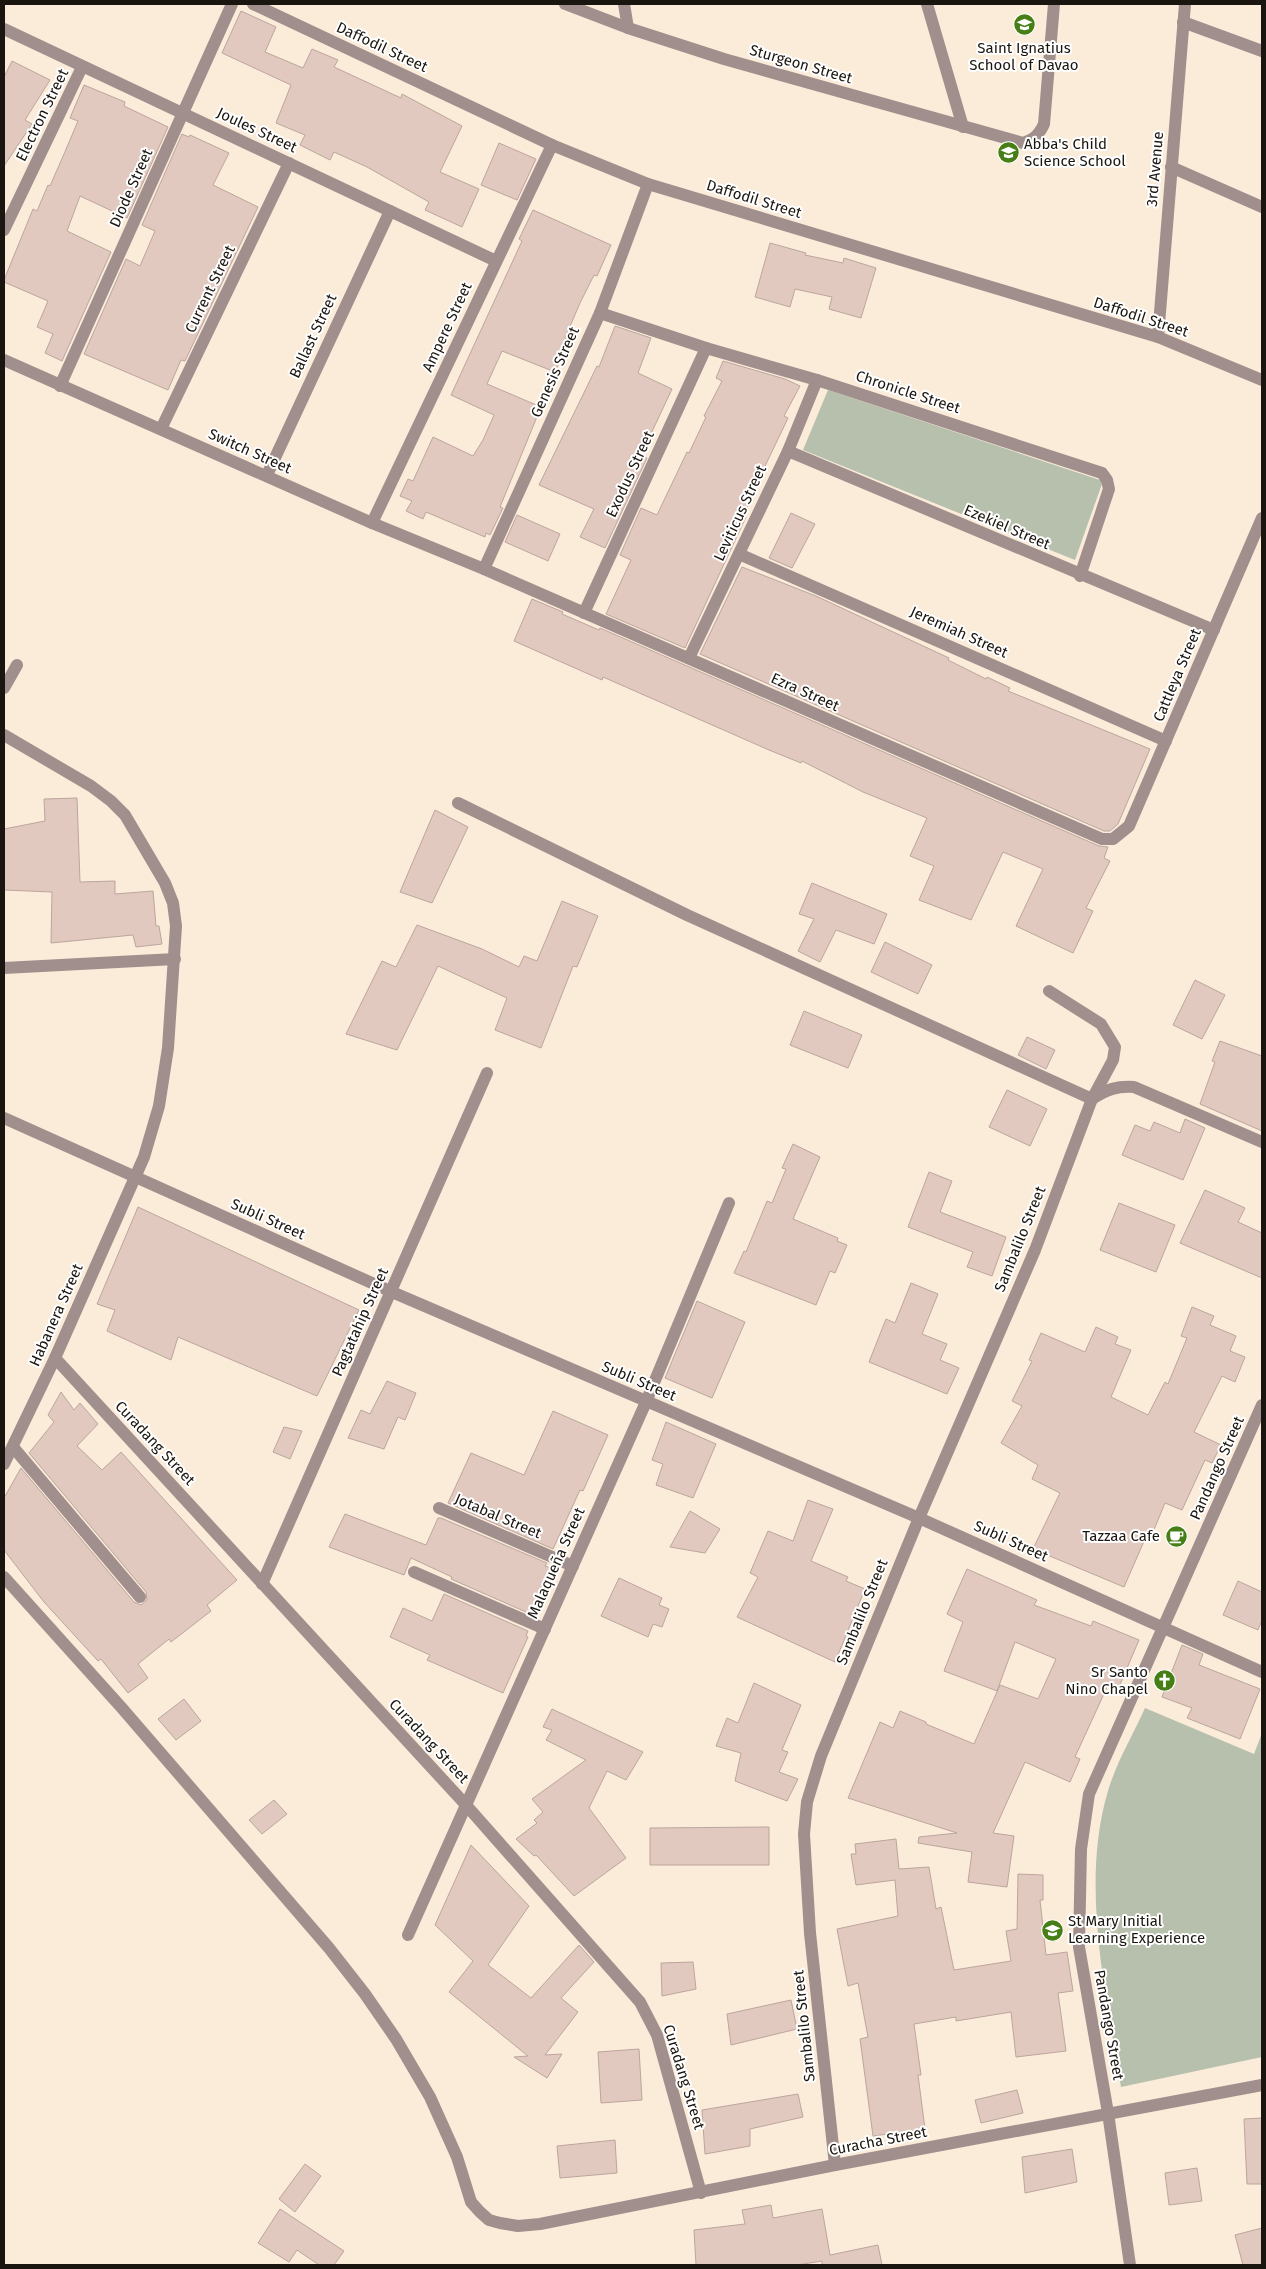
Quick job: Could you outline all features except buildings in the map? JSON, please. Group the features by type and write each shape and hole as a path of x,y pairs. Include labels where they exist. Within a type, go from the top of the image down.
{"street":[{"name":"Diode Street","path":"60,386 232,4"},
{"name":"Daffodil Street","path":"253,4 552,145 648,184 1158,337 1262,380"},
{"name":"Sturgeon Street","path":"565,4 628,28 724,59 1018,142 1032,140 1039,134 1044,124 1054,4"},
{"path":"624,4 628,28"},
{"path":"927,4 963,127"},
{"name":"3rd Avenue","path":"1158,337 1185,4"},
{"path":"1183,22 1262,51"},
{"name":"Joules Street","path":"4,29 496,261"},
{"name":"Electron Street","path":"4,230 82,67"},
{"name":"Ampere Street","path":"372,523 552,145"},
{"name":"Current Street","path":"161,429 289,163"},
{"path":"1172,167 1262,207"},
{"name":"Genesis Street","path":"484,569 600,313 648,184"},
{"name":"Ballast Street","path":"267,475 390,211"},
{"name":"Chronicle Street","path":"600,313 706,348 817,380 1102,473 1107,480 1109,489 1080,576"},
{"name":"Exodus Street","path":"584,613 706,348"},
{"name":"Switch Street","path":"4,360 372,523 484,569"},
{"name":"Leviticus Street","path":"689,658 788,451 817,380"},
{"name":"Ezekiel Street","path":"788,451 1080,576 1214,630"},
{"name":"Cattleya Street","path":"1113,838 1129,826 1262,518"},
{"name":"Jeremiah Street","path":"739,554 1166,741"},
{"name":"Ezra Street","path":"484,569 1093,837 1113,838"},
{"path":"4,688 17,665"},
{"name":"Habanera Street","path":"4,734 91,786 111,801 125,815 165,883 173,903 176,926 168,1048 159,1106 136,1177 55,1358 4,1464"},
{"path":"458,803 688,915 1092,1099 1118,1086 1134,1087 1262,1142"},
{"path":"4,968 175,959"},
{"name":"Sambalilo Street","path":"835,2165 810,1933 804,1834 808,1802 821,1756 919,1518 1035,1250 1092,1099 1113,1060 1115,1047 1101,1024 1049,991"},
{"name":"Pagtatahip Street","path":"262,1584 487,1073"},
{"name":"Subli Street","path":"4,1118 392,1292 919,1518 1262,1672"},
{"name":"Malaqueña Street","path":"408,1935 646,1402 729,1203"},
{"name":"Curadang Street","path":"55,1358 466,1805 640,2002 657,2035 701,2193"},
{"name":"Pandango Street","path":"1130,2265 1108,2113 1080,1947 1081,1849 1090,1794 1262,1405"},
{"path":"13,1446 140,1597"},
{"name":"Jotabal Street","path":"438,1508 573,1566"},
{"path":"414,1572 544,1629"},
{"name":"Curacha Street","path":"4,1577 121,1707 329,1948 364,1994 396,2039 430,2096 457,2158 471,2202 489,2220 518,2226 540,2224 835,2165 1262,2085"}],"green space":[{"path":"828,390 1103,481 1075,560 803,450"},
{"path":"1145,1708 1254,1754 1262,1733 1262,2057 1121,2087 1098,1939 1096,1863 1100,1827 1111,1781"}],"place":[{"name":"Saint Ignatius School of Davao","path":"1024,25"},
{"name":"Abba's Child Science School","path":"1008,153"},
{"name":"Tazzaa Cafe","path":"1176,1536"},
{"name":"Sr Santo Nino Chapel","path":"1164,1681"},
{"name":"St Mary Initial Learning Experience","path":"1052,1930"}]}
